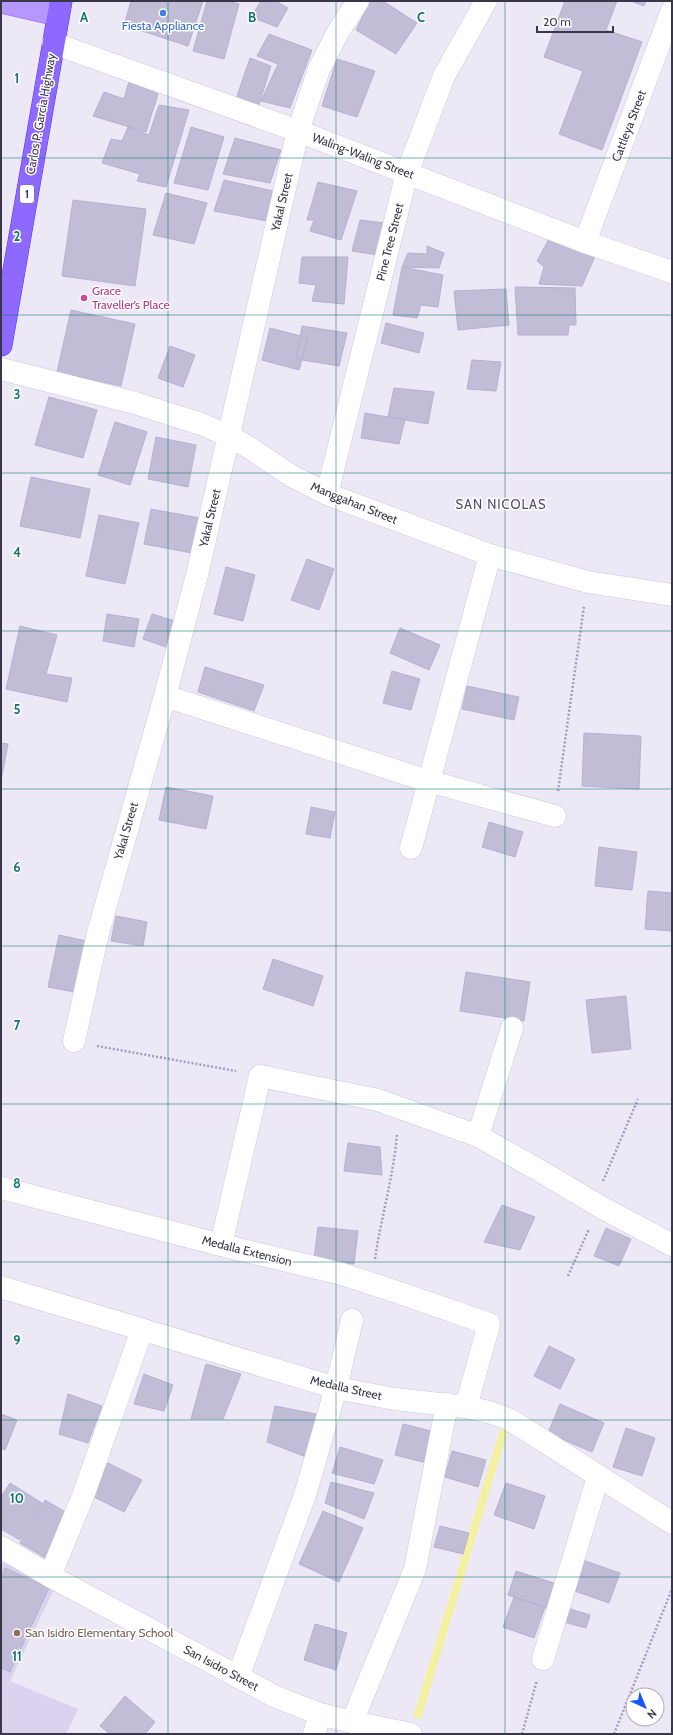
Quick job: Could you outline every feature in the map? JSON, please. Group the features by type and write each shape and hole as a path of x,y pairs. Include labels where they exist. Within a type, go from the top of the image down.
{"highway":[{"name":"Carlos P. Garcia Highway","path":"1,345 60,8"}],"main road":[{"path":"1,2 60,8"}],"street":[{"name":"Yakal Street","path":"74,1042 98,933 165,696 197,575 298,131 319,69 338,32 358,1"},
{"name":"Pine Tree Street","path":"327,494 407,173 444,76 486,1"},
{"name":"Cattleya Street","path":"585,242 672,10"},
{"name":"Waling-Waling Street","path":"54,43 298,131 585,242 672,272"},
{"name":"Manggahan Street","path":"1,369 135,403 200,424 229,436 310,486 327,494 490,555 588,582 672,595"},
{"path":"411,848 490,555"},
{"path":"165,696 428,781 555,816"},
{"path":"478,1136 512,1028"},
{"path":"221,1245 260,1076 378,1100 478,1136 596,1205 672,1245"},
{"name":"Medalla Extension","path":"1,1188 221,1245 342,1274 489,1324 457,1406"},
{"name":"Medalla Street","path":"3,1293 142,1330 336,1388 395,1399 457,1406 489,1412 508,1420 672,1523"},
{"path":"238,1677 305,1495 336,1388 352,1320"},
{"path":"50,1576 83,1496 142,1330"},
{"path":"352,1722 415,1569 457,1406"},
{"path":"543,1659 598,1477"},
{"name":"San Isidro Street","path":"1,1547 50,1576 276,1697 317,1724 352,1722 411,1734"}],"path":[{"path":"555,816 571,693 588,582"},
{"path":"74,1042 260,1076"},
{"path":"568,1276 638,1099"},
{"path":"372,1284 379,1236 396,1156 398,1107"},
{"path":"614,1734 672,1589"},
{"path":"522,1734 543,1659"}],"shaded area":[{"name":"San Isidro Elementary School","path":"1,1562 56,1585 10,1681 78,1709 66,1734 1,1734"}],"building":[{"name":"Fiesta Appliance","path":"131,1 203,1 188,46 124,25"},
{"path":"207,1 227,1 239,4 224,59 193,51"},
{"path":"261,1 275,1 288,8 277,27 251,17"},
{"path":"370,1 383,1 417,23 396,54 356,30"},
{"path":"565,1 617,1 606,30 642,42 602,150 559,134 583,71 544,57"},
{"path":"631,1 646,1 644,6"},
{"path":"269,34 312,50 290,108 261,101 278,64 257,56"},
{"path":"250,58 271,66 257,111 235,102"},
{"path":"337,59 375,71 357,117 322,106"},
{"path":"129,81 158,94 146,132 93,116 104,92 124,99"},
{"path":"159,105 189,110 166,187 137,181 140,174 102,163 111,139 122,141 128,127 149,135"},
{"path":"191,127 224,137 208,190 174,183"},
{"path":"235,138 281,150 270,183 223,174"},
{"path":"224,180 273,191 267,221 214,211"},
{"path":"318,182 357,191 341,240 310,231 314,220 307,220"},
{"path":"166,193 207,203 194,244 153,235"},
{"path":"73,200 146,209 135,286 62,276"},
{"path":"360,220 385,223 378,255 352,251"},
{"path":"551,235 596,254 582,286 539,284 544,267 537,261"},
{"path":"427,246 444,253 439,268 402,267 408,253 427,254"},
{"path":"302,257 348,257 344,304 312,301 316,285 299,283"},
{"path":"402,267 443,275 438,307 421,305 417,318 393,315"},
{"path":"515,287 575,288 576,325 569,325 568,335 518,335"},
{"path":"506,289 509,325 458,330 454,291"},
{"path":"71,310 135,324 121,386 57,372"},
{"path":"386,323 424,333 419,353 381,343"},
{"path":"302,326 347,333 339,366 296,359"},
{"path":"270,328 308,338 299,370 262,360"},
{"path":"170,346 195,355 183,387 158,378"},
{"path":"472,360 501,362 496,391 467,389"},
{"path":"394,388 434,392 428,424 388,417"},
{"path":"49,397 97,410 83,458 35,445"},
{"path":"365,413 405,420 399,444 361,438"},
{"path":"115,422 147,432 130,485 98,475"},
{"path":"156,437 196,445 188,487 148,479"},
{"path":"31,477 90,489 80,538 20,526"},
{"path":"151,509 200,518 192,553 144,544"},
{"path":"99,515 139,523 125,584 86,576"},
{"path":"307,559 334,569 319,610 291,600"},
{"path":"226,567 255,575 243,621 214,614"},
{"path":"107,614 139,619 134,647 103,641"},
{"path":"152,614 175,621 166,647 143,639"},
{"path":"20,626 57,635 46,674 72,678 67,702 6,689"},
{"path":"400,628 440,645 429,670 390,653"},
{"path":"205,667 264,685 254,711 198,692"},
{"path":"392,671 420,679 411,710 383,703"},
{"path":"467,686 519,697 514,720 462,709"},
{"path":"584,733 641,736 639,789 582,786"},
{"path":"1,743 8,744 1,781"},
{"path":"166,787 213,796 206,829 159,820"},
{"path":"311,807 335,812 330,838 306,834"},
{"path":"489,822 523,832 515,857 482,847"},
{"path":"599,847 637,852 632,890 595,886"},
{"path":"648,891 672,893 672,931 645,929"},
{"path":"116,916 147,922 143,946 111,941"},
{"path":"59,935 86,941 74,992 48,987"},
{"path":"273,959 323,976 313,1006 263,989"},
{"path":"466,972 530,982 524,1021 460,1011"},
{"path":"626,996 631,1049 592,1053 586,1000"},
{"path":"348,1143 380,1147 382,1175 344,1171"},
{"path":"502,1205 535,1217 520,1250 484,1242"},
{"path":"318,1227 358,1231 354,1264 314,1259"},
{"path":"606,1228 631,1239 619,1266 594,1256"},
{"path":"549,1346 575,1359 560,1389 534,1376"},
{"path":"206,1364 241,1374 223,1419 191,1419"},
{"path":"144,1374 173,1385 164,1411 134,1404"},
{"path":"68,1394 102,1406 88,1443 59,1434"},
{"path":"560,1404 604,1423 592,1452 548,1433"},
{"path":"275,1406 321,1415 309,1458 267,1442"},
{"path":"1,1414 17,1420 5,1450 1,1448"},
{"path":"403,1424 435,1432 427,1463 395,1455"},
{"path":"626,1428 655,1438 642,1476 613,1467"},
{"path":"340,1447 383,1460 374,1484 332,1473"},
{"path":"452,1451 486,1460 478,1487 445,1477"},
{"path":"108,1463 142,1480 124,1512 92,1496"},
{"path":"331,1482 374,1493 364,1519 325,1503"},
{"path":"10,1483 42,1503 20,1540 1,1529 1,1497"},
{"path":"506,1483 545,1496 534,1529 494,1515"},
{"path":"45,1500 72,1516 47,1559 20,1543"},
{"path":"323,1511 363,1528 339,1582 299,1564"},
{"path":"440,1526 469,1533 463,1554 434,1547"},
{"path":"577,1558 620,1573 609,1603 566,1588"},
{"path":"5,1568 49,1588 10,1672 1,1668 1,1577"},
{"path":"516,1571 557,1584 549,1609 508,1595"},
{"path":"514,1597 545,1607 534,1638 503,1627"},
{"path":"564,1607 590,1615 586,1628 560,1621"},
{"path":"315,1624 347,1633 336,1670 304,1660"},
{"path":"125,1696 155,1722 145,1734 110,1734 100,1726"}],"waterway":[{"path":"418,1715 504,1430"}],"place":[{"name":"Fiesta Appliance","path":"163,13"},
{"name":"Grace Traveller’s Place","path":"84,298"},
{"name":"San Isidro Elementary School","path":"17,1633"}],"district":[{"name":"SAN NICOLAS","path":"501,504"}]}
